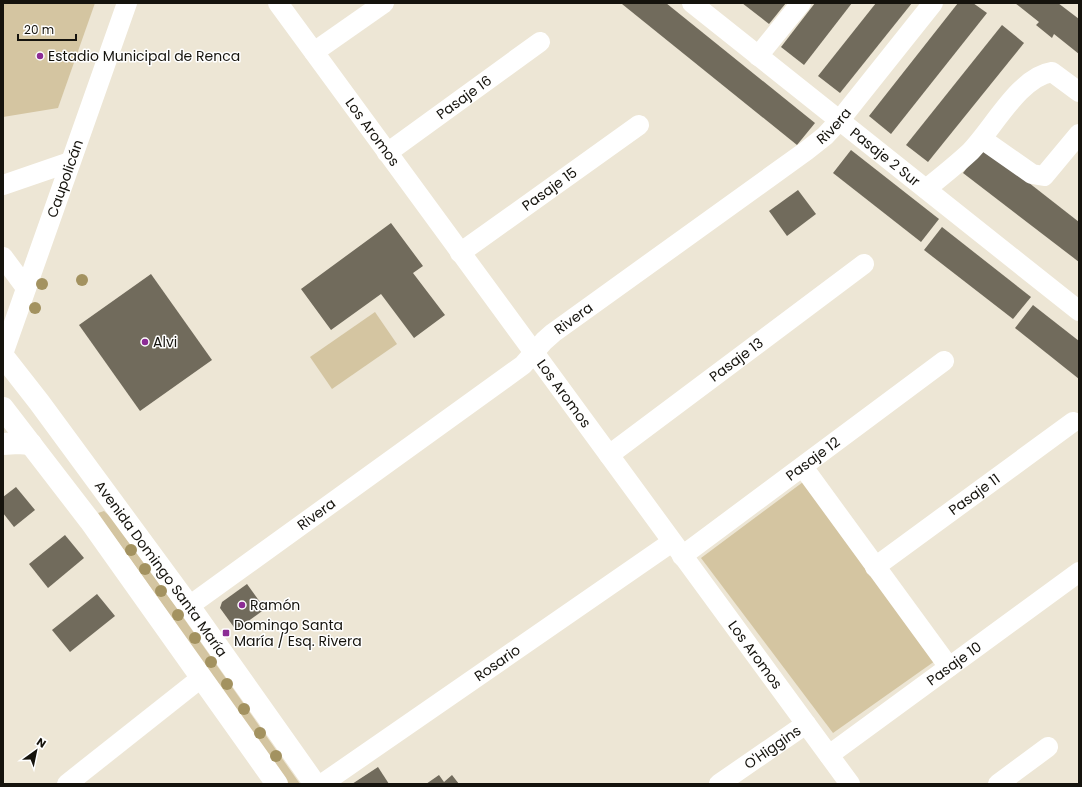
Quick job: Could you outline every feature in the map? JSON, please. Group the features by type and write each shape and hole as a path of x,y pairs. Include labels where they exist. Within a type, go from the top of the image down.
{"main road":[{"name":"Avenida Domingo Santa María","path":"3,355 189,606 315,784"},
{"path":"3,395 24,395 39,402"},
{"name":"Avenida Domingo Santa María","path":"3,408 90,521 277,784"},
{"path":"3,444 31,444"}],"street":[{"name":"Caupolicán","path":"3,355 127,3"},
{"name":"Los Aromos","path":"278,3 850,784"},
{"path":"314,52 384,3"},
{"name":"Pasaje 2 Sur","path":"692,3 1079,311"},
{"path":"758,56 801,3"},
{"name":"Rivera","path":"189,606 523,365 553,333 825,136 840,121 933,3"},
{"name":"Pasaje 16","path":"387,153 540,42"},
{"path":"926,189 982,139 1018,92 1026,84 1044,73 1052,72 1079,92"},
{"name":"Pasaje 15","path":"460,253 639,124"},
{"path":"982,139 1032,174 1044,176 1079,134"},
{"path":"3,184 70,162"},
{"path":"3,257 26,288"},
{"name":"Pasaje 13","path":"609,455 864,264"},
{"name":"Pasaje 12","path":"677,549 802,467 944,362"},
{"name":"Pasaje 11","path":"875,567 1073,422"},
{"path":"802,467 949,667"},
{"name":"Rosario","path":"322,784 677,549"},
{"name":"Pasaje 10","path":"829,755 1079,572"},
{"path":"67,784 201,678"},
{"name":"O'Higgins","path":"719,784 806,724"},
{"path":"998,784 1048,747"}],"shaded area":[{"name":"Estadio Municipal de Renca","path":"3,3 95,3 58,108 3,117"},
{"path":"375,312 397,344 332,389 310,357"},
{"path":"803,482 935,661 833,733 701,558"},
{"path":"104,511 117,523 300,784 288,784 98,513"}],"building":[{"path":"666,3 815,123 797,145 622,4"},
{"path":"742,3 786,3 769,24"},
{"path":"815,3 852,3 804,65 781,47"},
{"path":"876,3 912,3 840,93 818,76"},
{"path":"958,3 973,3 987,13 891,134 869,116"},
{"path":"1015,3 1058,3 1079,19 1079,54 1054,34 1052,38 1036,25 1039,22"},
{"path":"1002,25 1024,43 928,162 906,145"},
{"path":"983,147 1079,222 1079,262 963,173"},
{"path":"851,150 939,219 921,242 833,173"},
{"path":"798,190 816,214 787,236 769,211"},
{"path":"391,223 423,266 413,273 445,315 414,338 381,294 331,330 301,289"},
{"path":"942,227 1031,297 1013,319 924,250"},
{"name":"Alvi","path":"151,274 212,360 140,411 79,325"},
{"path":"1033,305 1079,341 1079,379 1015,328"},
{"path":"16,487 35,510 14,527 3,513 3,497"},
{"path":"65,535 84,558 48,588 29,564"},
{"name":"Ramón","path":"247,584 265,609 236,630 220,608 222,602"},
{"path":"97,594 115,616 70,652 52,630"},
{"path":"378,767 389,784 352,784"},
{"path":"439,775 444,782 452,775 459,784 426,784"}],"place":[{"name":"Estadio Municipal de Renca","path":"40,56"},
{"name":"Alvi","path":"145,342"},
{"name":"Ramón","path":"242,605"},
{"name":"Domingo Santa María / Esq. Rivera","path":"226,633"}]}
